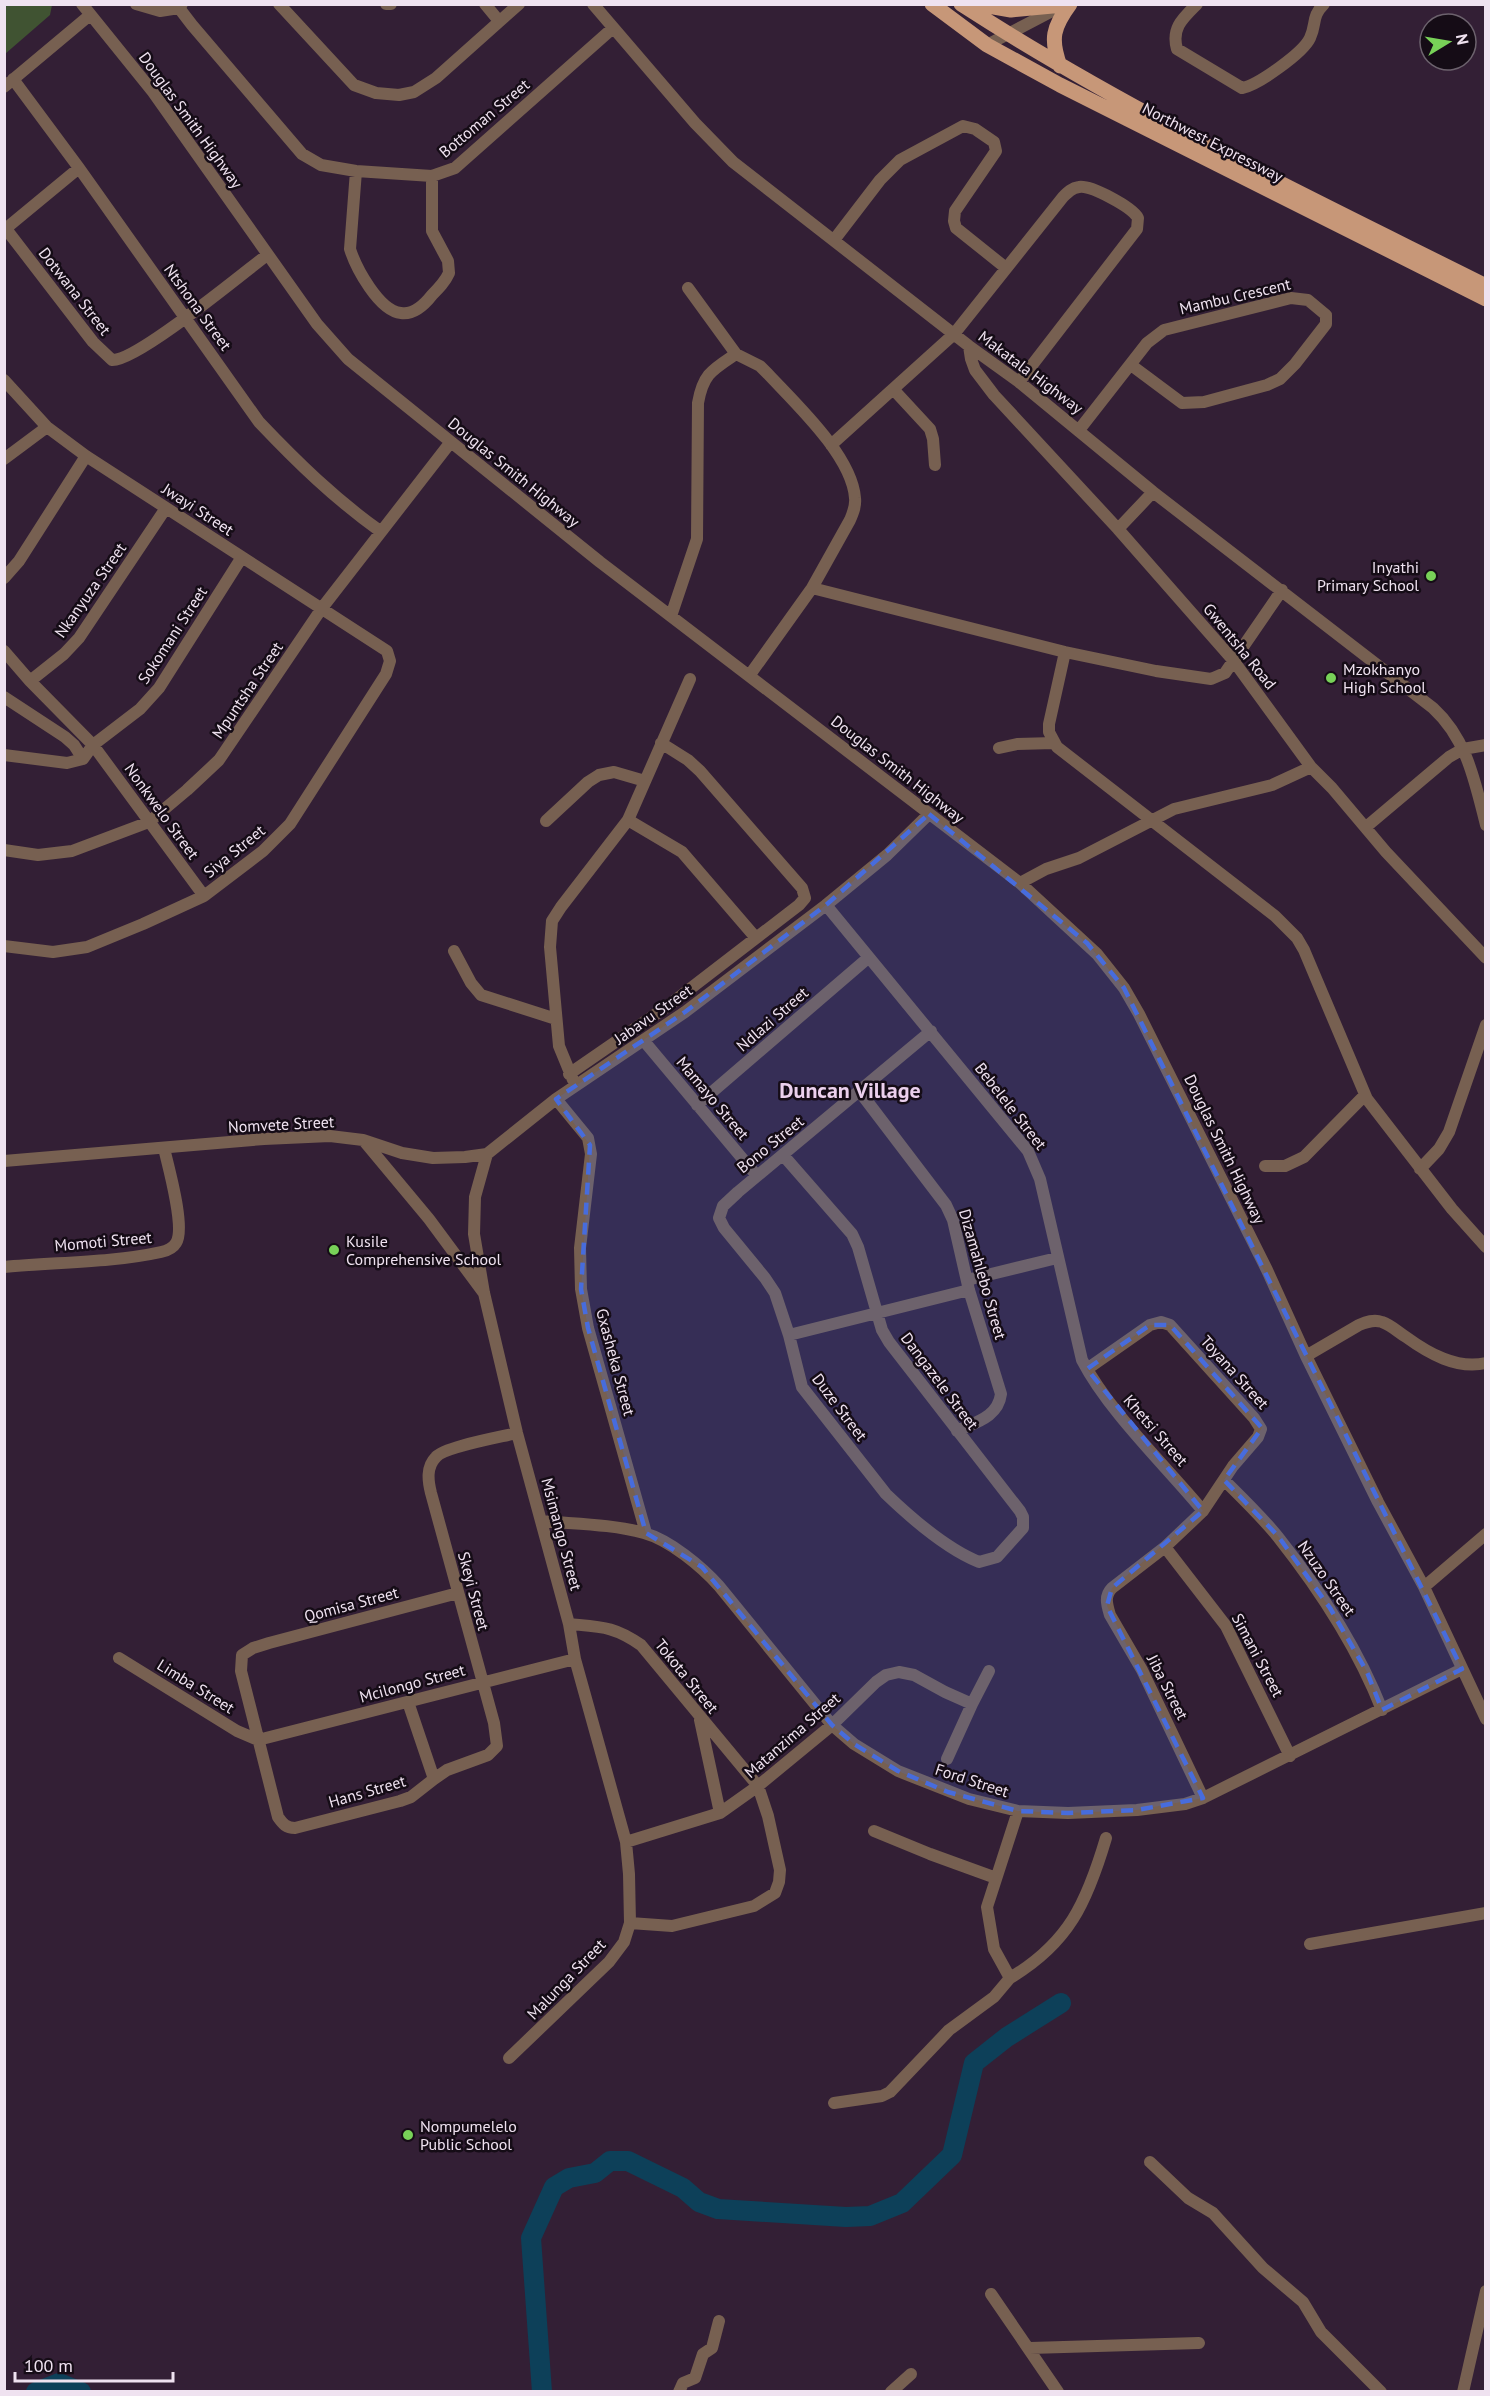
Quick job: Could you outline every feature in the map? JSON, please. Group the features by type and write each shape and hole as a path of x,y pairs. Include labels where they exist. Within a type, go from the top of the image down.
{"main road":[{"name":"Northwest Expressway","path":"932,4 987,45 1060,85 1485,299"},
{"name":"Northwest Expressway","path":"961,4 1060,66 1176,129 1485,286"},
{"path":"977,4 1011,10 1064,5"},
{"path":"1060,66 1053,42 1054,33 1070,4"}],"street":[{"name":"Douglas Smith Highway","path":"82,4 153,92 317,324 348,359 551,524 1020,883 1087,943 1124,988 1267,1270 1306,1356 1424,1587 1485,1719"},
{"path":"136,4 160,11 180,6"},
{"path":"279,4 354,85 375,93 399,95 414,92 436,78 519,4"},
{"path":"386,4 391,4"},
{"path":"485,4 499,21"},
{"name":"Makatala Highway","path":"593,4 695,123 733,162 969,346 1019,382 1153,492 1444,718 1473,770 1485,825"},
{"path":"1197,4 1180,21 1176,30 1174,39 1177,49 1242,88 1253,86 1262,80 1303,47 1311,36 1316,13 1324,4"},
{"path":"987,45 1064,5"},
{"name":"Bottoman Street","path":"180,6 302,154 321,165 356,171 432,176 455,168 613,28"},
{"path":"9,83 90,15"},
{"name":"Ntshona Street","path":"9,83 80,168 259,422 293,458 346,507 380,531"},
{"path":"834,240 880,180 900,160 957,128 968,127 994,142 996,151 958,206 954,221 956,228 1006,268"},
{"path":"5,229 80,168"},
{"path":"356,171 350,249 358,270 381,299 390,309 404,314 417,309 428,300 449,273 448,261 432,231 432,176"},
{"path":"831,445 954,334 1063,197 1076,187 1091,188 1131,210 1138,218 1137,229 1019,382"},
{"name":"Dotwana Street","path":"5,229 93,342 112,360 126,357 186,318"},
{"path":"186,318 267,255"},
{"path":"688,288 736,354 760,366 831,445 842,460 855,496 855,508 846,529 812,588 749,676"},
{"name":"Mambu Crescent","path":"1079,430 1147,343 1164,330 1291,298 1308,300 1326,315 1326,324 1295,364 1280,379 1267,385 1204,402 1182,403 1131,365"},
{"name":"Gwentsha Road","path":"969,346 975,370 994,395 1233,660 1311,767 1485,958"},
{"path":"671,616 697,539 698,403 701,385 712,370 736,354"},
{"name":"Jwayi Street","path":"4,380 46,427 86,456 387,651"},
{"path":"893,389 930,429 935,465"},
{"path":"4,459 46,427"},
{"name":"Mpuntsha Street","path":"4,850 39,855 72,851 128,832 149,822 219,760 322,608 450,443"},
{"path":"4,578 19,561 86,456"},
{"path":"1118,530 1153,492"},
{"name":"Nkanyuza Street","path":"30,681 64,654 79,638 166,508"},
{"name":"Sokomani Street","path":"83,759 93,745 140,709 159,688 242,557"},
{"path":"812,588 1065,652 1156,671 1211,679 1221,676 1282,590"},
{"name":"Nonkwelo Street","path":"4,651 93,745 204,896"},
{"name":"Siya Street","path":"4,946 53,952 87,946 204,896 263,851 290,824 386,674 390,661 387,651"},
{"path":"1065,652 1049,724 1049,732 1054,743 1275,916 1297,938 1322,989 1365,1095 1420,1170 1485,1247"},
{"path":"577,1086 569,1074 559,1046 550,947 552,921 628,820 690,679"},
{"path":"4,697 65,736 83,759 67,763 4,755"},
{"path":"569,1074 669,1005 804,900 805,894 802,888 700,771 681,755 661,743"},
{"path":"999,748 1017,744 1054,743"},
{"path":"1366,827 1439,764 1463,749 1485,745"},
{"path":"1020,883 1046,869 1079,858 1151,820 1186,805 1234,796 1272,784 1311,767"},
{"path":"546,821 588,782 599,775 614,772 645,782"},
{"name":"Jabavu Street","path":"487,1154 556,1099 685,1012 826,904 887,855 929,814"},
{"path":"628,820 682,852 756,938"},
{"name":"Bebelele Street","path":"826,904 1022,1143 1034,1161 1076,1339 1087,1369"},
{"path":"454,951 471,983 481,995 556,1019"},
{"name":"Ndlazi Street","path":"697,1105 868,958"},
{"path":"1420,1170 1439,1149 1449,1132 1485,1025"},
{"name":"Bono Street","path":"719,1218 723,1206 757,1176 931,1031"},
{"name":"Mamayo Street","path":"644,1041 757,1176"},
{"name":"Dizamahlebo Street","path":"860,1092 946,1205 953,1220 968,1285 1001,1394 1000,1404 995,1412 957,1431"},
{"path":"1265,1166 1285,1166 1304,1157 1365,1095"},
{"name":"Gxasheka Street","path":"556,1099 588,1138 590,1145 591,1154 580,1248 581,1289 588,1328 646,1533"},
{"name":"Nomvete Street","path":"4,1161 264,1139 330,1136 363,1140"},
{"path":"363,1140 402,1153 433,1158 487,1154"},
{"path":"363,1140 429,1219 484,1293"},
{"name":"Momoti Street","path":"4,1267 127,1257 161,1252 171,1248 178,1239 177,1204 164,1148"},
{"name":"Msimango Street","path":"487,1154 475,1197 474,1234 484,1293 517,1433 569,1624 575,1659 626,1842 630,1923"},
{"name":"Dangazele Street","path":"783,1155 852,1234 858,1247 877,1314 889,1342 1016,1503 1023,1517 1023,1528 997,1557"},
{"name":"Duze Street","path":"719,1218 724,1228 770,1285 778,1301 789,1335 801,1387 886,1494 963,1554 979,1562 997,1557"},
{"path":"789,1335 877,1314 1057,1258"},
{"path":"1306,1356 1359,1325 1380,1321 1444,1359 1461,1364 1485,1362"},
{"name":"Toyana Street","path":"1087,1369 1150,1325 1161,1322 1170,1325 1254,1418 1261,1429 1258,1437 1233,1466 1203,1510 1165,1547 1109,1592"},
{"name":"Khetsi Street","path":"1087,1369 1119,1413 1203,1510"},
{"name":"Skeyi Street","path":"434,1779 447,1770 488,1755 497,1746 494,1723 431,1493 430,1469 433,1460 443,1452 517,1433"},
{"name":"Nzuzo Street","path":"1224,1480 1278,1536 1330,1608 1367,1672 1382,1710"},
{"name":"Ford Street","path":"542,1521 646,1533 702,1567 832,1725 854,1744 898,1771 969,1799 1018,1811 1068,1813 1127,1811 1185,1804 1203,1798 1290,1756 1462,1669"},
{"path":"1424,1587 1485,1534"},
{"name":"Simani Street","path":"1165,1547 1226,1626 1252,1674 1290,1756"},
{"name":"Jiba Street","path":"1109,1592 1107,1606 1110,1615 1142,1670 1203,1798"},
{"name":"Qomisa Street","path":"253,1648 458,1593"},
{"name":"Tokota Street","path":"569,1624 613,1629 641,1645 758,1786"},
{"name":"Limba Street","path":"253,1648 242,1655 241,1662 258,1740 278,1817 285,1826 295,1828"},
{"name":"Limba Street","path":"118,1658 237,1731 258,1740"},
{"name":"Mcilongo Street","path":"258,1740 575,1659"},
{"path":"947,1759 989,1671"},
{"name":"Matanzima Street","path":"626,1842 720,1813 758,1786 832,1725 876,1682 892,1673 914,1675 972,1704"},
{"path":"408,1702 434,1779"},
{"path":"699,1716 720,1813"},
{"name":"Hans Street","path":"295,1828 400,1801 411,1797 434,1779"},
{"path":"630,1923 672,1926 754,1906 776,1893 780,1882 780,1870 768,1816 758,1786"},
{"path":"1010,1978 994,1949 987,1920 987,1907 1018,1811"},
{"path":"874,1831 996,1878"},
{"path":"834,2103 882,2096 890,2092 948,2030 993,1997 1010,1978 1030,1966 1050,1949 1072,1923 1090,1888 1106,1838"},
{"path":"1310,1944 1485,1912"},
{"name":"Malunga Street","path":"509,2058 609,1962 624,1942 630,1923"},
{"path":"1150,2162 1188,2198 1213,2212 1263,2268 1303,2302 1321,2332 1381,2391"},
{"path":"1463,2391 1485,2291"},
{"path":"992,2294 1058,2391"},
{"path":"680,2391 682,2383 695,2378 703,2354 712,2348 719,2321"},
{"path":"1030,2348 1199,2343"},
{"path":"891,2391 911,2374"}],"highlighted area":[{"path":"929,814 1087,943 1124,988 1462,1669 1382,1710 1367,1672 1330,1608 1278,1536 1224,1480 1262,1428 1170,1325 1150,1325 1087,1369 1203,1511 1112,1588 1107,1606 1203,1798 1137,1810 1068,1813 1018,1811 948,1792 898,1771 854,1744 832,1725 702,1567 646,1533 588,1328 581,1289 590,1145 556,1099 685,1012 826,905"}],"green space":[{"path":"5,4 52,5 50,15 5,54"}],"waterway":[{"path":"542,2392 531,2238 554,2187 569,2178 595,2173 610,2161 628,2161 683,2188 699,2202 718,2209 846,2217 870,2216 902,2203 952,2155 974,2063 1007,2037 1061,2003"},
{"path":"36,2392 59,2383 81,2392"}],"place":[{"name":"Inyathi Primary School","path":"1431,576"},
{"name":"Mzokhanyo High School","path":"1331,678"},
{"name":"Kusile Comprehensive School","path":"334,1250"},
{"name":"Nompumelelo Public School","path":"408,2135"}],"district":[{"name":"Duncan Village","path":"850,1090"}]}
